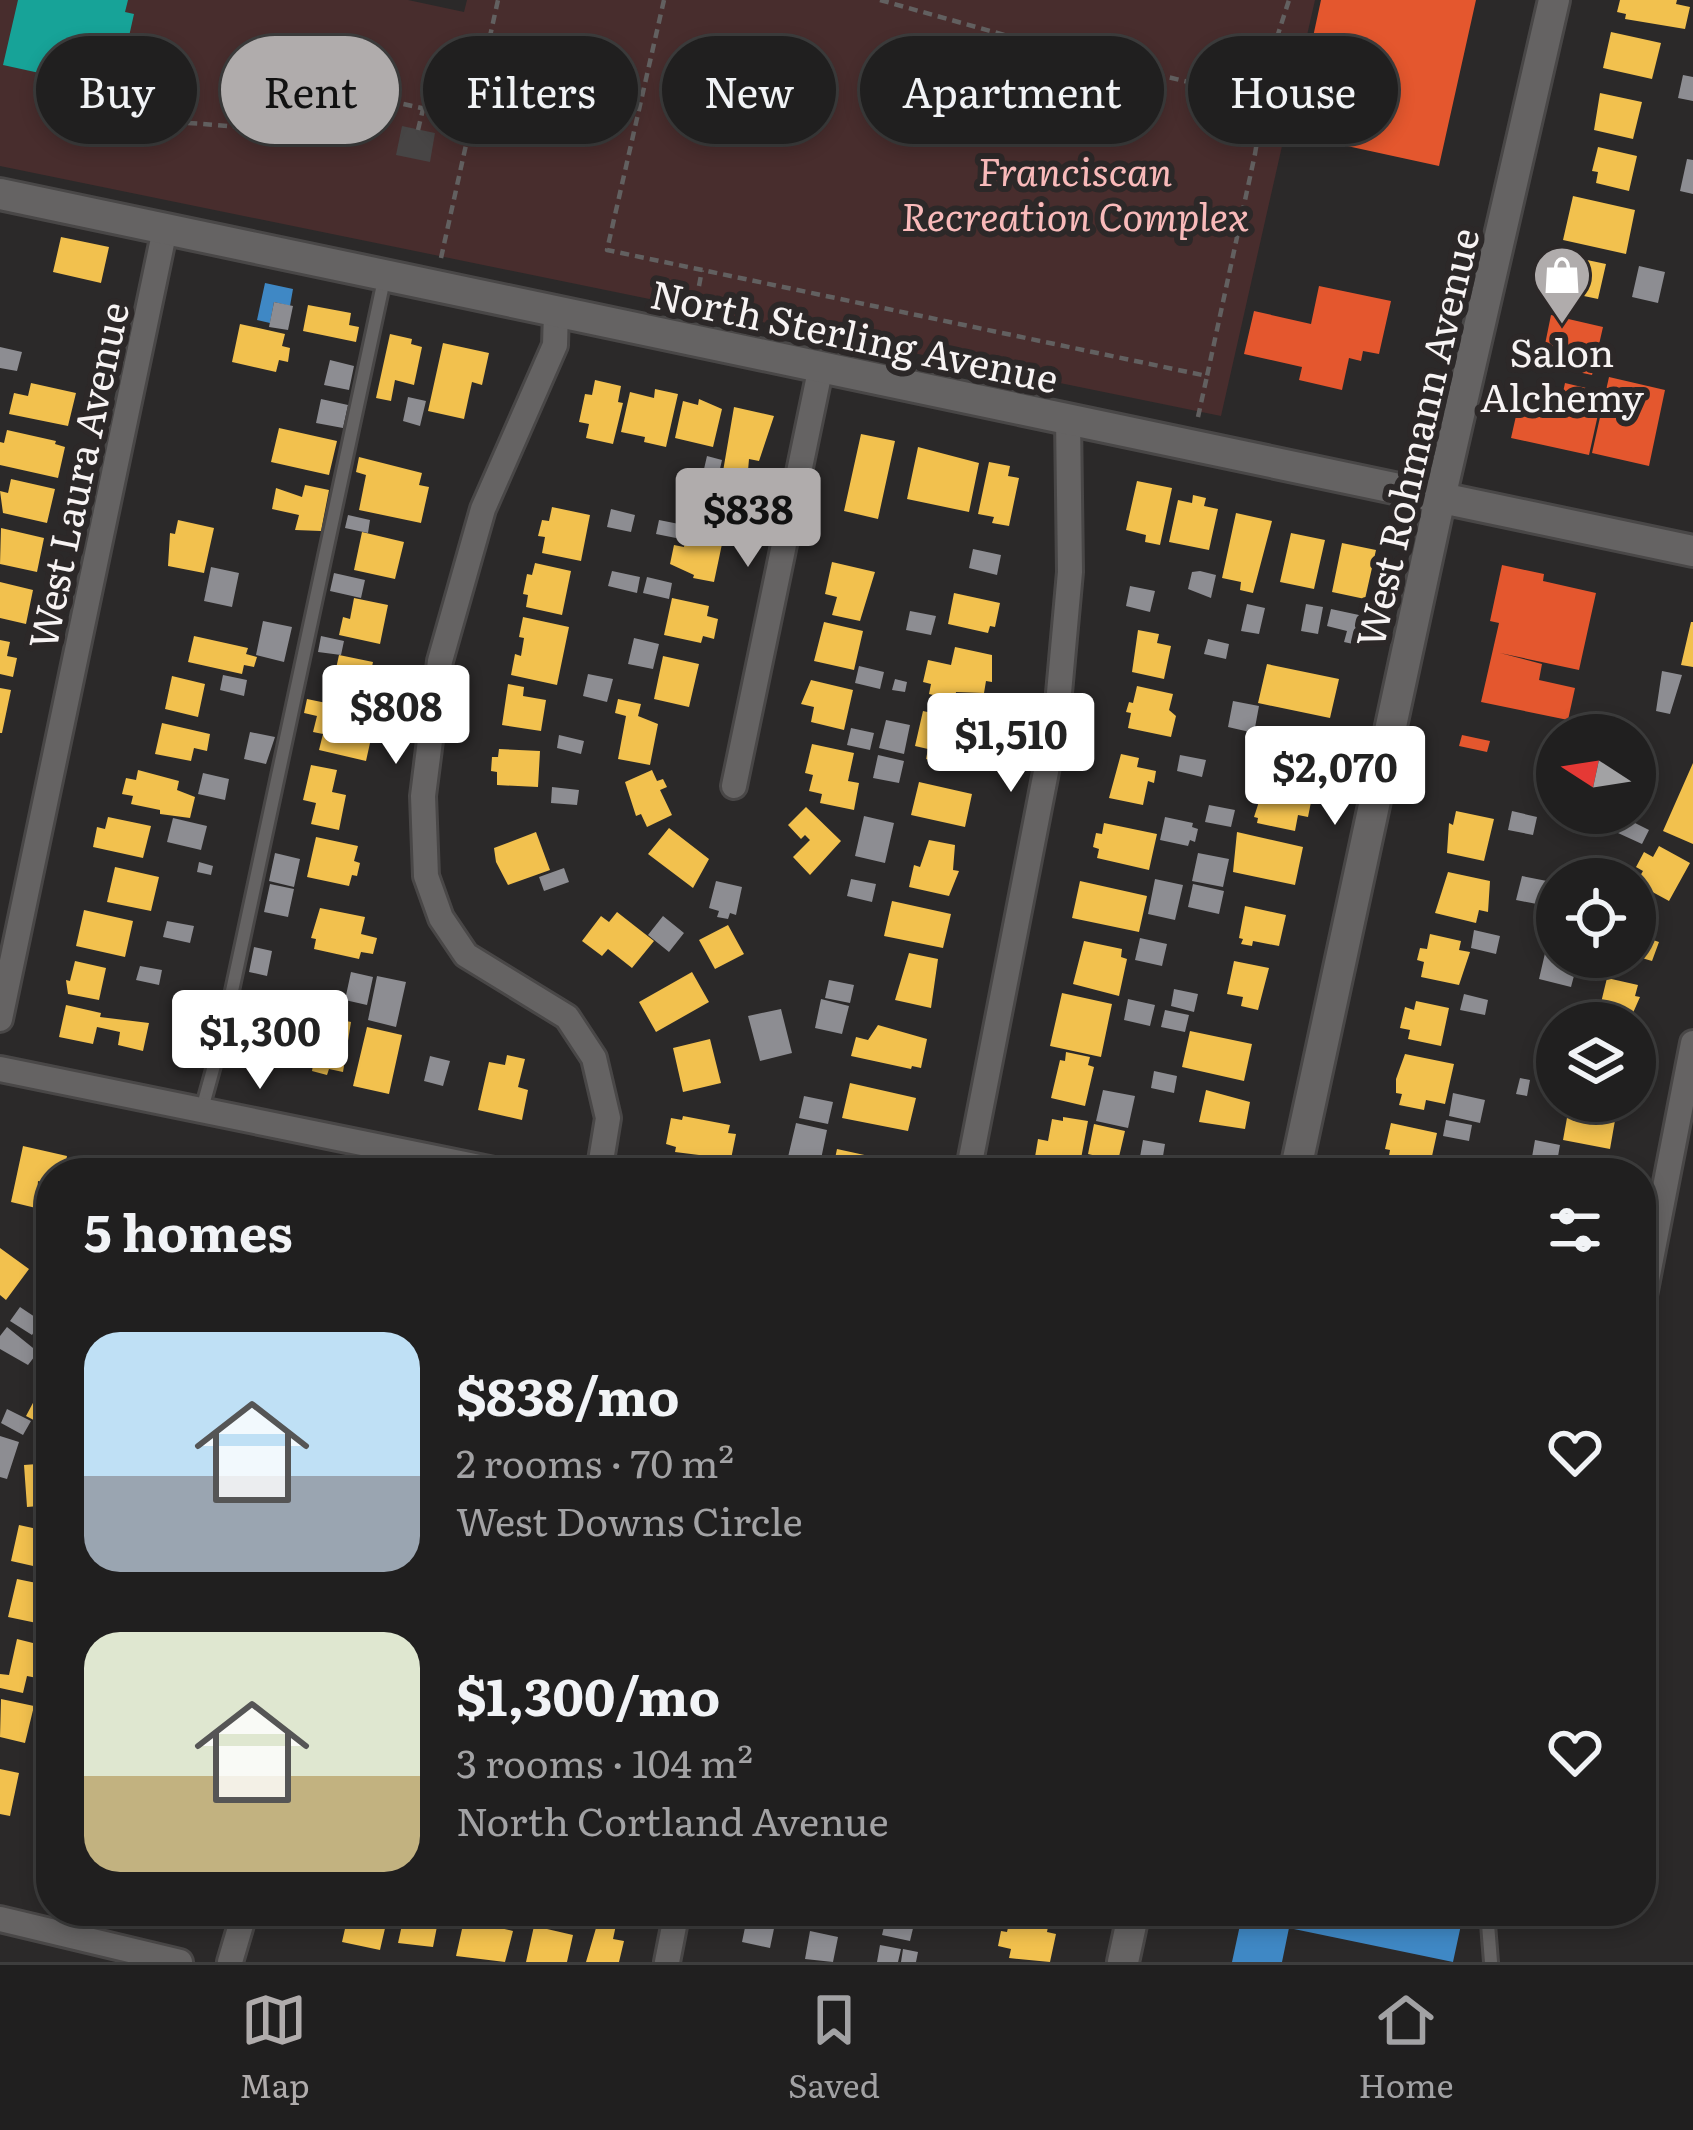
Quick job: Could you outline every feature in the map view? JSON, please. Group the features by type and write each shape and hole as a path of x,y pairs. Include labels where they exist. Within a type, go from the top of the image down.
{"street":[{"name":"West Rohmann Avenue","path":"1298,1158 1553,0"},
{"name":"North Sterling Avenue","path":"0,194 1693,551"},
{"name":"West Laura Avenue","path":"0,1018 165,229"},
{"path":"556,311 555,345 483,509 440,661 423,796 426,876 441,918 466,955 567,1017 594,1058 608,1118 601,1158"},
{"path":"734,786 821,365"},
{"path":"971,1158 1057,715 1070,572 1068,418"},
{"path":"1656,1234 1693,1043"},
{"path":"0,1069 436,1158"},
{"path":"0,1919 36,1920"},
{"path":"70,1926 180,1962"},
{"path":"230,1962 241,1926"},
{"path":"667,1962 673,1926"},
{"path":"1123,1962 1131,1926"}],"lane":[{"path":"202,1110 224,1033 385,275"},
{"path":"1488,1926 1491,1962"}],"path":[{"path":"490,36 498,0"},
{"path":"664,0 608,250 1207,376"},
{"path":"880,0 1090,59 1188,80"},
{"path":"1277,36 1289,0"},
{"path":"418,130 420,97"},
{"path":"399,103 423,109"},
{"path":"440,266 467,144"},
{"path":"1196,426 1256,144"},
{"path":"699,286 702,270"}],"green space":[{"name":"Franciscan Recreation Complex","path":"0,0 408,0 464,12 467,0 1315,0 1307,36 1188,36 1188,144 1282,144 1221,416 0,166"}],"building: Homes":[{"path":"1620,0 1677,0 1676,4 1690,7 1685,29 1625,19 1626,14 1617,12"},
{"path":"1611,32 1661,43 1652,79 1603,68"},
{"path":"1600,93 1642,102 1633,139 1594,130"},
{"path":"1598,147 1637,156 1629,191 1596,183 1598,172 1592,171"},
{"path":"1573,196 1635,210 1626,254 1563,240"},
{"path":"61,237 109,247 101,283 53,272"},
{"path":"1573,257 1606,264 1598,299 1565,292"},
{"path":"308,305 351,313 349,325 359,327 356,342 303,331"},
{"path":"240,324 285,334 282,346 290,348 288,362 279,360 276,372 232,362"},
{"path":"390,334 412,339 411,344 422,347 414,385 395,380 391,401 376,398"},
{"path":"443,343 489,353 482,385 472,382 464,419 428,411"},
{"path":"595,380 621,386 618,402 623,403 613,444 586,438 589,424 579,422 585,394 592,395"},
{"path":"31,383 76,393 68,426 9,414 14,393 28,396"},
{"path":"655,389 678,394 666,447 621,432 630,392 654,398"},
{"path":"699,399 722,409 713,447 675,438 683,401 698,405"},
{"path":"734,407 774,416 759,461 749,459 746,494 720,489"},
{"path":"279,428 337,441 329,475 271,462"},
{"path":"7,430 65,447 58,478 0,465 0,442 4,443"},
{"path":"861,434 895,441 878,519 844,511"},
{"path":"918,447 979,463 969,512 907,499"},
{"path":"359,457 422,473 419,485 429,487 421,523 359,510 366,475 356,472"},
{"path":"989,462 1010,466 1008,476 1019,478 1009,526 978,514"},
{"path":"11,479 55,489 47,523 3,513 0,491 8,493"},
{"path":"1137,481 1172,488 1160,545 1126,530"},
{"path":"305,485 329,490 321,531 295,530 299,515 272,509 276,488 302,497"},
{"path":"1193,495 1206,498 1204,506 1218,509 1209,550 1169,542 1178,500 1192,503"},
{"path":"552,507 590,515 581,561 542,553 545,537 538,536"},
{"path":"1236,513 1272,521 1253,593 1240,590 1241,582 1222,578"},
{"path":"178,520 214,528 204,573 168,566 170,533 175,534"},
{"path":"1,528 44,538 37,572 0,564"},
{"path":"362,532 404,542 395,579 354,570"},
{"path":"1291,533 1325,540 1314,589 1280,582"},
{"path":"685,539 722,544 714,582 693,578 670,564 674,545 684,547"},
{"path":"1342,543 1376,550 1365,599 1332,592"},
{"path":"832,562 875,572 860,621 832,615 837,597 825,594"},
{"path":"535,563 571,571 562,615 526,607 527,574 532,575"},
{"path":"0,582 33,590 26,624 0,618"},
{"path":"954,593 1000,603 995,627 990,626 988,633 948,624"},
{"path":"354,598 388,605 380,644 339,635 343,617 350,619"},
{"path":"672,598 709,606 707,616 718,619 714,639 703,636 701,643 664,635"},
{"path":"523,617 569,627 557,685 511,675 515,654 521,656"},
{"path":"824,622 863,631 854,670 814,661"},
{"path":"1693,622 1693,667 1681,665"},
{"path":"1138,630 1159,634 1157,643 1171,646 1164,679 1132,672"},
{"path":"194,636 248,648 246,654 257,657 254,667 244,665 242,674 188,662"},
{"path":"0,640 10,642 7,656 17,658 13,677 0,674"},
{"path":"955,647 992,655 992,682 986,681 984,693 956,692 955,700 929,694 931,684 923,682 928,660 951,665"},
{"path":"339,655 373,662 366,694 332,687"},
{"path":"663,656 699,664 689,707 654,699"},
{"path":"1267,664 1339,679 1330,718 1258,703"},
{"path":"172,676 205,684 198,717 165,709"},
{"path":"811,680 853,690 844,730 811,722 814,707 801,704"},
{"path":"508,684 524,687 523,696 546,700 541,731 502,725"},
{"path":"1137,686 1173,694 1169,710 1176,716 1171,737 1128,728 1131,713 1126,712"},
{"path":"0,688 11,690 2,733 0,733"},
{"path":"307,699 336,705 333,716 374,725 366,761 319,750 323,734 313,732 317,716 304,713"},
{"path":"618,699 641,704 638,716 658,724 650,765 618,759 626,716 615,713"},
{"path":"923,711 985,725 976,764 926,759 928,749 915,746"},
{"path":"162,723 210,734 207,751 194,748 191,761 155,754"},
{"path":"1258,726 1325,740 1317,779 1250,764"},
{"path":"812,744 854,753 848,781 859,783 854,810 820,803 822,794 809,791 813,775 805,773"},
{"path":"499,749 540,751 538,787 497,785 497,772 491,771 492,757 498,757"},
{"path":"1121,754 1139,758 1137,767 1156,771 1154,783 1148,781 1143,805 1109,798"},
{"path":"1693,763 1693,844 1663,831"},
{"path":"311,765 337,770 332,792 346,795 339,830 311,824 316,803 303,800"},
{"path":"138,770 179,781 177,790 195,797 190,818 131,804 133,796 122,794 126,778 136,780"},
{"path":"652,770 667,787 660,790 672,815 647,827 641,814 636,816 625,782"},
{"path":"1266,780 1304,788 1301,800 1311,802 1308,817 1298,815 1295,831 1257,823 1254,817"},
{"path":"919,782 972,794 965,827 911,815"},
{"path":"806,807 841,841 810,875 793,857 810,840 805,835 801,839 788,825"},
{"path":"1456,811 1494,819 1484,861 1447,853 1449,823 1453,825"},
{"path":"108,817 151,826 143,858 93,847 97,827 105,829"},
{"path":"1104,823 1157,834 1149,870 1097,858 1099,849 1093,847"},
{"path":"669,828 709,859 693,888 648,854"},
{"path":"536,832 550,870 508,885 494,848"},
{"path":"1237,832 1303,847 1295,885 1233,872"},
{"path":"316,837 358,846 354,861 360,863 349,886 307,877"},
{"path":"929,840 955,845 953,870 959,871 949,896 909,887 914,865 920,867"},
{"path":"1659,846 1690,863 1669,901 1656,894 1656,858 1641,858 1644,852 1653,857"},
{"path":"115,867 159,877 151,911 107,902"},
{"path":"1448,872 1490,881 1488,912 1479,910 1476,923 1435,913"},
{"path":"1080,881 1147,896 1139,932 1072,918"},
{"path":"892,901 951,914 943,948 884,936"},
{"path":"1245,906 1286,915 1279,946 1253,941 1252,946 1241,944"},
{"path":"320,908 365,917 361,934 377,938 373,954 361,952 359,959 314,949 316,939 311,938"},
{"path":"84,910 133,921 125,957 76,946"},
{"path":"617,912 654,941 632,968 608,949 602,956 582,941 601,916 609,922"},
{"path":"728,925 744,954 715,969 699,940"},
{"path":"1430,934 1461,941 1459,950 1470,952 1459,985 1421,977 1424,962 1417,960 1420,948 1427,949"},
{"path":"1084,941 1122,949 1121,957 1127,959 1119,996 1073,984"},
{"path":"909,953 938,959 931,1008 895,1000"},
{"path":"75,961 106,968 99,1000 68,994 66,980 70,981"},
{"path":"1234,961 1269,968 1258,1010 1241,1006 1243,997 1227,994"},
{"path":"692,972 709,1002 656,1032 639,1002"},
{"path":"1607,978 1638,985 1638,1002 1601,1002"},
{"path":"1062,993 1112,1004 1101,1057 1050,1046"},
{"path":"1416,1001 1449,1008 1441,1046 1408,1039 1410,1030 1400,1028 1405,1007 1414,1010"},
{"path":"66,1005 101,1013 100,1017 149,1023 143,1051 118,1045 120,1032 97,1027 93,1044 59,1037"},
{"path":"253,1006 296,1015 287,1059 270,1056 271,1052 262,1050 263,1044 245,1040"},
{"path":"310,1013 351,1022 343,1072 329,1069 327,1075 299,1062"},
{"path":"878,1025 927,1039 921,1068 851,1056 856,1037 868,1040"},
{"path":"367,1027 402,1035 389,1094 353,1086"},
{"path":"1190,1031 1252,1044 1244,1081 1182,1067"},
{"path":"710,1039 721,1083 683,1092 673,1048"},
{"path":"1066,1052 1090,1057 1088,1065 1094,1067 1085,1106 1051,1098"},
{"path":"1405,1054 1454,1064 1445,1104 1426,1100 1424,1110 1399,1105 1402,1094 1396,1093 1396,1079"},
{"path":"507,1055 525,1059 518,1087 528,1090 522,1120 478,1110 489,1062 505,1065"},
{"path":"850,1083 916,1098 908,1131 842,1118"},
{"path":"1206,1090 1250,1102 1245,1129 1199,1122"},
{"path":"683,1116 730,1125 728,1133 736,1134 731,1158 675,1152 676,1147 666,1144 671,1118 682,1120"},
{"path":"1063,1117 1088,1121 1081,1158 1035,1157 1038,1139 1048,1141 1052,1119 1063,1121"},
{"path":"1566,1122 1615,1122 1610,1149 1563,1140"},
{"path":"1391,1123 1437,1133 1432,1158 1389,1158 1390,1150 1385,1149"},
{"path":"1094,1124 1125,1131 1119,1158 1088,1154"},
{"path":"23,1146 67,1156 36,1158 36,1208 11,1202"},
{"path":"837,1149 878,1158 835,1158"},
{"path":"0,1248 29,1269 6,1300 0,1295"},
{"path":"36,1397 36,1421 26,1416"},
{"path":"36,1464 36,1506 27,1507 24,1465"},
{"path":"19,1525 36,1529 36,1567 11,1561"},
{"path":"17,1579 36,1583 36,1623 8,1617"},
{"path":"17,1639 36,1644 36,1678 27,1676 23,1693 0,1688 0,1674 9,1675"},
{"path":"1,1699 34,1706 25,1743 0,1737"},
{"path":"0,1769 19,1773 10,1816 0,1814"},
{"path":"346,1926 386,1926 380,1950 342,1942"},
{"path":"402,1926 437,1926 433,1947 398,1943"},
{"path":"463,1926 500,1926 513,1931 505,1962 456,1956"},
{"path":"534,1926 573,1935 567,1962 526,1962"},
{"path":"597,1926 616,1926 613,1939 624,1941 619,1962 586,1962"},
{"path":"1008,1926 1048,1927 1047,1932 1056,1934 1050,1962 1009,1958 1011,1949 998,1946 1001,1931 1007,1932"}],"building: Shops":[{"path":"1321,0 1476,0 1439,166 1338,144 1398,144 1398,36 1313,36"},
{"path":"1319,286 1391,301 1379,354 1363,351 1361,361 1349,358 1342,390 1299,380 1302,367 1244,354 1254,311 1311,324"},
{"path":"1551,315 1603,327 1592,375 1541,364"},
{"path":"1609,377 1665,390 1649,466 1592,453"},
{"path":"1565,383 1603,392 1589,455 1511,438 1518,407 1558,416"},
{"path":"1502,565 1544,574 1543,581 1596,593 1579,670 1500,653 1542,664 1539,680 1575,688 1569,714 1539,714 1481,702 1499,623 1490,621"},
{"path":"1462,735 1490,741 1487,752 1459,746"}],"building: Schools":[{"path":"265,283 293,289 290,306 274,302 270,323 257,320"},
{"path":"1240,1926 1461,1926 1453,1962 1289,1928 1282,1962 1232,1962"}],"building: Public":[{"path":"18,0 128,0 125,12 134,14 129,36 36,36 36,72 3,65"}],"building: Industry":[{"path":"1683,75 1693,77 1693,101 1678,98"},
{"path":"1687,159 1693,160 1693,194 1680,191"},
{"path":"1639,266 1665,272 1658,303 1632,297"},
{"path":"274,302 293,306 288,330 269,327"},
{"path":"0,347 22,352 17,371 0,368"},
{"path":"330,360 354,366 349,390 324,385"},
{"path":"408,397 426,401 420,426 403,421"},
{"path":"321,399 348,405 343,428 316,423"},
{"path":"707,456 722,460 716,486 701,482"},
{"path":"611,509 635,515 631,532 607,527"},
{"path":"348,515 370,520 368,533 345,528"},
{"path":"659,520 684,525 681,539 656,534"},
{"path":"973,549 1001,555 997,575 969,568"},
{"path":"211,567 239,573 232,607 204,601"},
{"path":"612,571 640,577 637,593 608,586"},
{"path":"1192,572 1216,575 1211,598 1188,589"},
{"path":"334,573 365,580 361,598 330,591"},
{"path":"647,577 672,583 669,599 643,593"},
{"path":"1130,586 1155,591 1150,612 1126,606"},
{"path":"1247,604 1265,608 1259,634 1241,631"},
{"path":"1306,604 1323,607 1318,634 1301,631"},
{"path":"1331,609 1359,615 1353,644 1344,642 1347,631 1327,626"},
{"path":"910,611 936,616 931,635 906,630"},
{"path":"263,621 292,627 284,662 256,655"},
{"path":"321,636 344,641 341,655 318,652"},
{"path":"634,638 659,644 653,669 628,664"},
{"path":"1208,639 1229,644 1226,659 1204,654"},
{"path":"859,666 884,672 880,689 855,683"},
{"path":"1662,671 1682,675 1670,714 1656,711"},
{"path":"588,674 613,679 607,702 583,696"},
{"path":"223,675 247,680 244,696 220,690"},
{"path":"895,679 907,682 905,692 892,690"},
{"path":"1233,701 1259,706 1254,733 1228,727"},
{"path":"886,720 910,725 904,754 879,748"},
{"path":"851,728 874,733 870,750 847,745"},
{"path":"250,732 275,737 266,764 244,759"},
{"path":"559,735 584,741 581,754 557,748"},
{"path":"878,755 904,761 899,783 873,778"},
{"path":"1180,755 1206,760 1202,777 1177,771"},
{"path":"203,773 229,779 225,800 198,794"},
{"path":"552,787 579,790 577,805 551,803"},
{"path":"1209,805 1235,810 1231,827 1205,822"},
{"path":"1512,811 1536,817 1533,835 1508,830"},
{"path":"864,816 894,823 885,863 855,856"},
{"path":"1165,817 1193,823 1198,829 1195,842 1190,840 1188,846 1160,840"},
{"path":"173,818 207,826 201,850 167,842"},
{"path":"1620,834 1647,834 1642,844"},
{"path":"275,853 300,859 294,887 269,881"},
{"path":"1198,853 1229,859 1223,887 1192,881"},
{"path":"199,862 213,866 211,875 197,872"},
{"path":"564,868 569,882 544,891 539,877"},
{"path":"1522,876 1536,879 1536,904 1516,900"},
{"path":"851,879 876,884 872,902 847,896"},
{"path":"1155,879 1183,885 1175,920 1148,914"},
{"path":"716,881 742,887 736,915 730,913 728,919 717,917 719,911 709,908"},
{"path":"270,884 294,889 288,917 264,912"},
{"path":"1193,884 1224,891 1219,914 1188,907"},
{"path":"663,916 684,933 669,952 648,935"},
{"path":"167,921 194,926 190,943 163,937"},
{"path":"1474,930 1500,936 1496,954 1471,948"},
{"path":"1140,938 1167,944 1162,966 1135,960"},
{"path":"254,947 272,951 267,976 249,972"},
{"path":"140,966 162,970 159,985 136,980"},
{"path":"351,972 373,977 367,1005 345,1000"},
{"path":"377,976 406,982 396,1027 368,1020"},
{"path":"1539,978 1573,978 1571,987"},
{"path":"829,980 854,985 850,1003 825,998"},
{"path":"1174,989 1198,994 1194,1012 1171,1006"},
{"path":"1464,994 1488,1000 1485,1015 1460,1010"},
{"path":"821,999 849,1006 842,1034 815,1028"},
{"path":"1128,999 1155,1005 1150,1026 1124,1020"},
{"path":"781,1009 792,1053 760,1061 748,1016"},
{"path":"1165,1010 1189,1015 1185,1032 1161,1027"},
{"path":"430,1056 450,1061 443,1086 424,1081"},
{"path":"1154,1071 1177,1076 1174,1093 1151,1088"},
{"path":"1520,1078 1530,1080 1527,1096 1516,1094"},
{"path":"1103,1090 1135,1096 1128,1128 1096,1121"},
{"path":"1453,1093 1485,1100 1480,1123 1449,1116"},
{"path":"804,1096 833,1102 828,1124 799,1118"},
{"path":"1446,1120 1472,1125 1469,1141 1443,1136"},
{"path":"796,1123 827,1130 821,1158 788,1157"},
{"path":"1143,1140 1165,1144 1163,1158 1140,1157"},
{"path":"1535,1140 1560,1145 1558,1158 1532,1157"},
{"path":"20,1307 36,1318 36,1329 32,1335 10,1321"},
{"path":"7,1327 36,1355 28,1365 0,1349 0,1336"},
{"path":"7,1409 31,1421 23,1435 1,1423"},
{"path":"0,1436 19,1442 7,1479 0,1477"},
{"path":"745,1926 775,1926 770,1948 742,1942"},
{"path":"884,1926 914,1926 910,1941 882,1935"},
{"path":"810,1931 838,1937 833,1962 805,1959"},
{"path":"880,1945 901,1949 898,1962 877,1962"},
{"path":"903,1949 918,1952 916,1962 901,1962"}],"building: Other":[{"path":"402,126 423,130 423,144 433,144 430,162 396,155"}],"place":[{"name":"Salon Alchemy","path":"1562,326"}]}
